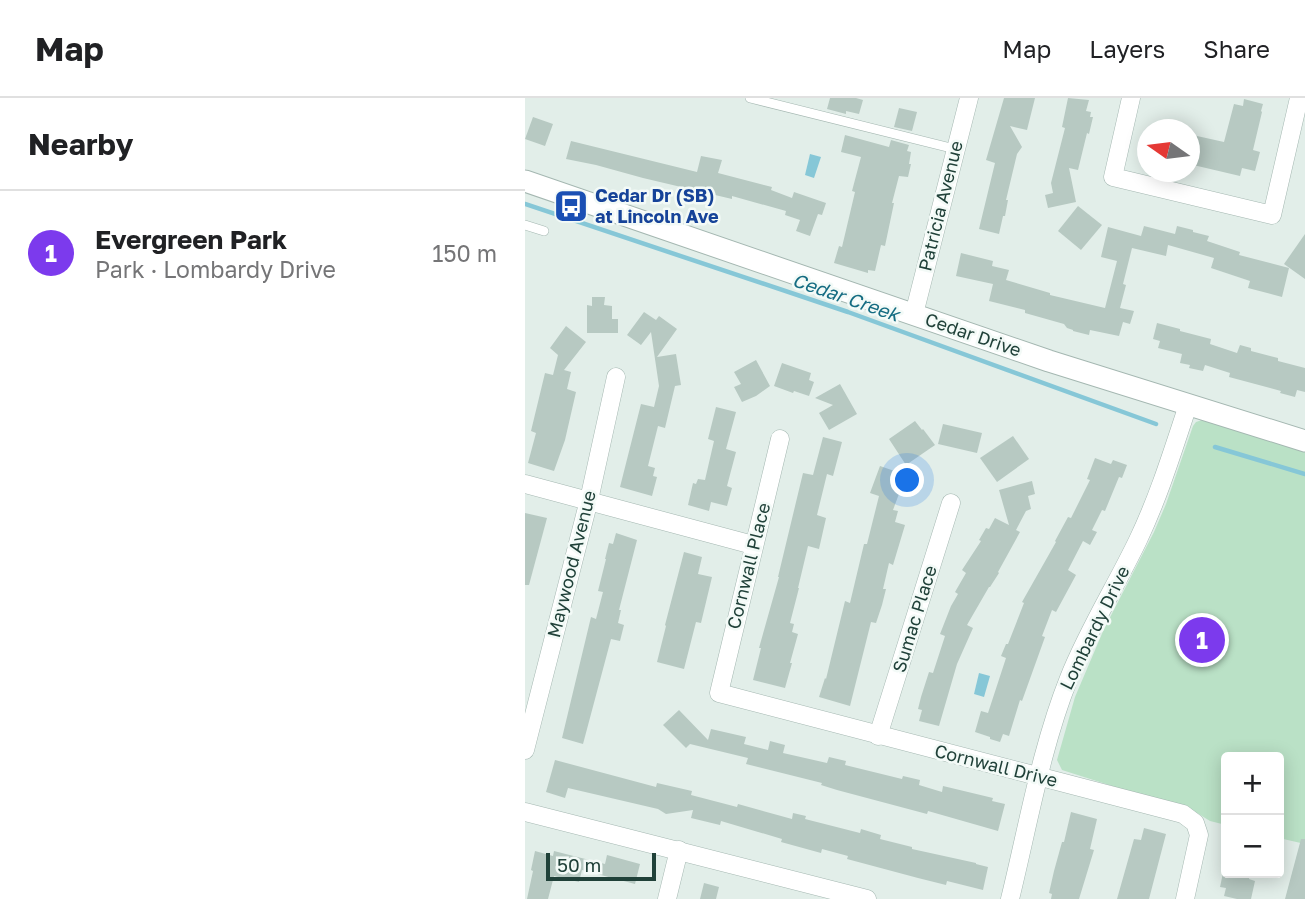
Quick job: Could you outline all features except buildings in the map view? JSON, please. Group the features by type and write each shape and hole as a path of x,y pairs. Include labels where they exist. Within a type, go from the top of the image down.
{"street":[{"name":"Patricia Avenue","path":"914,314 968,98"},
{"path":"1131,98 1113,177 1272,215 1299,121 1299,98"},
{"name":"Cedar Drive","path":"525,180 1049,360 1305,441"},
{"name":"Maywood Avenue","path":"525,750 589,500 616,377"},
{"name":"Lombardy Drive","path":"1010,899 1039,777 1069,677 1087,636 1149,517 1188,405"},
{"name":"Cornwall Place","path":"719,693 780,439"},
{"path":"525,484 753,545"},
{"name":"Sumac Place","path":"878,736 951,502"},
{"name":"Cornwall Drive","path":"719,693 1183,814 1195,823 1199,835 1185,899"},
{"path":"525,812 679,850 840,896 867,899"},
{"path":"667,899 679,850"}],"lane":[{"path":"750,98 955,149"},
{"path":"525,225 544,231"}],"green space":[{"path":"1205,419 1215,421 1305,452 1305,844 1284,839 1284,752 1221,752 1221,824 1197,813 1062,770 1057,760 1075,697 1104,629 1154,532 1196,422"}],"water":[{"path":"810,154 821,157 814,178 805,175"},
{"path":"979,673 990,676 984,697 974,694"}],"waterway":[{"name":"Cedar Creek","path":"525,204 848,312 1156,424"},
{"name":"Cedar Creek","path":"1215,447 1305,474"}],"place":[{"name":"Cedar Dr (SB) at Lincoln Ave","path":"571,206"},
{"name":"Evergreen Park","path":"1202,640"}]}
